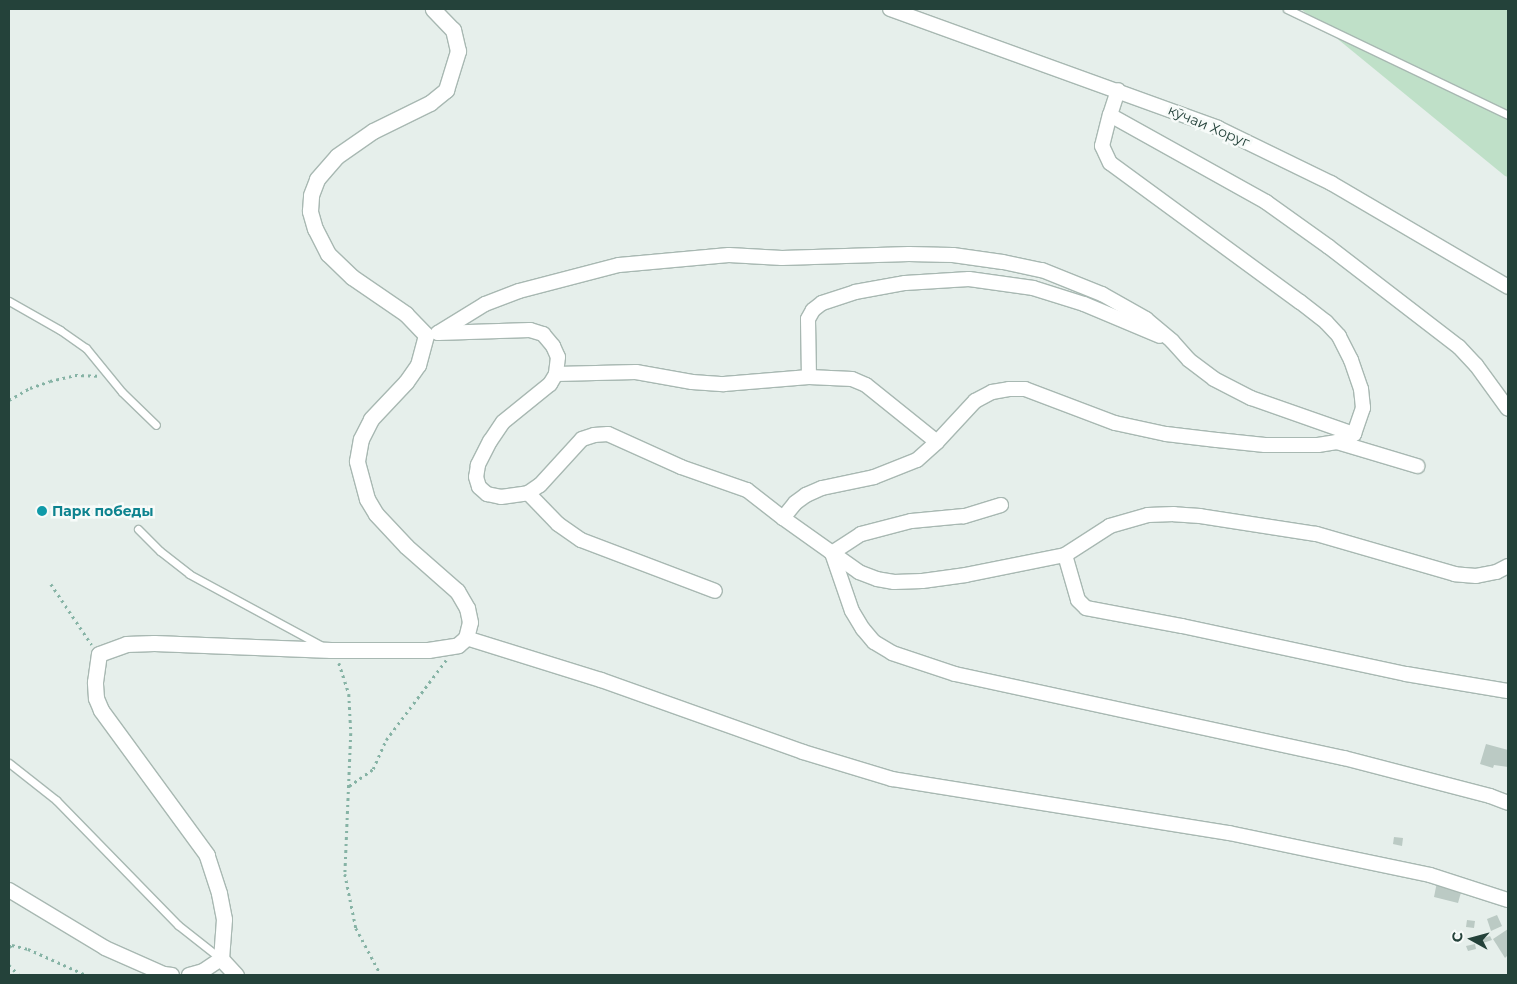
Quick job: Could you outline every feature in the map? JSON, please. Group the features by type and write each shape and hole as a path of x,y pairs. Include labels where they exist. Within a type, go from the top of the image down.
{"street":[{"path":"433,9 453,30 458,51 446,90 430,103 373,131 336,156 317,179 311,195 310,211 315,229 328,254 352,277 432,334 530,330 543,334 553,346 558,357 556,374 550,384 503,422 478,465 476,477 479,487 487,494 501,497 528,493 540,485 582,439 594,435 608,434 681,467 747,490 859,572 877,579 894,582 922,581 966,575 1065,555 1110,526 1148,515 1174,514 1200,516 1316,534 1455,574 1476,576 1496,572 1508,566"},
{"name":"кӯчаи Хоруг","path":"890,9 1118,90 1218,128 1331,183 1508,287"},
{"path":"783,518 795,503 806,494 822,488 896,470 917,460 937,442 974,401 992,392 1009,389 1025,389 1091,416 1166,434 1265,445 1318,445 1337,442 1354,434 1363,408 1361,389 1351,360 1339,336 1314,312 1110,163 1102,146 1118,90"},
{"path":"1110,115 1206,166 1266,202 1329,247 1458,348 1476,365 1508,409"},
{"path":"462,641 470,622 467,608 457,591 406,546 376,514 367,499 357,461 361,439 370,419 406,382 418,365 432,334 485,304 519,291 619,265 705,256 782,258 909,254 995,260 1042,270 1102,294 1146,319 1172,341 1189,360 1214,379 1250,398 1354,434"},
{"path":"809,377 808,319 813,310 822,303 855,292 905,283 969,279 1033,288 1084,304 1172,341"},
{"path":"556,374 636,372 692,382 724,384 809,377 836,376 852,378 866,386 937,442"},
{"path":"1337,442 1417,466"},
{"path":"528,493 558,524 581,540 715,591"},
{"path":"832,553 861,534 911,521 964,516 1001,506"},
{"path":"832,553 852,611 874,642 892,653 954,674 1344,758 1481,794 1508,803"},
{"path":"1065,555 1078,600 1086,608 1182,626 1406,674 1508,692"},
{"path":"236,975 221,959 224,919 219,894 207,855 101,710 96,698 95,682 99,654 126,644 154,643 331,650 428,650 462,641 601,680 803,752 892,779 1229,833 1430,875 1508,900"},
{"path":"9,890 105,948 164,974 172,975"},
{"path":"189,975 203,971 221,959"}],"lane":[{"path":"1286,9 1508,115"},
{"path":"9,301 75,339 86,348 110,377 156,425"},
{"path":"138,529 160,551 189,574 331,650"},
{"path":"9,764 56,800 178,925 221,959"}],"path":[{"path":"9,400 30,388 75,375 110,377"},
{"path":"51,584 99,654"},
{"path":"349,786 373,769 386,740 462,641"},
{"path":"331,650 340,665 349,694 351,733 345,874 356,928 381,975"},
{"path":"9,947 12,945 28,949 86,975"},
{"path":"9,965 18,975"}],"green space":[{"path":"1301,9 1508,9 1508,177 1505,176"}],"building":[{"path":"1486,744 1508,750 1508,767 1494,765 1493,768 1480,764"},
{"path":"1394,837 1403,838 1402,846 1393,844"},
{"path":"1437,882 1462,889 1458,903 1434,897"},
{"path":"1497,915 1502,926 1491,931 1487,919"},
{"path":"1467,920 1475,921 1474,928 1466,927"},
{"path":"1508,929 1508,955 1505,958 1493,939"},
{"path":"1490,936 1492,940 1483,943 1481,939"},
{"path":"1475,944 1476,949 1468,951 1466,946"}],"place":[{"name":"Парк победы","path":"42,511"}]}
